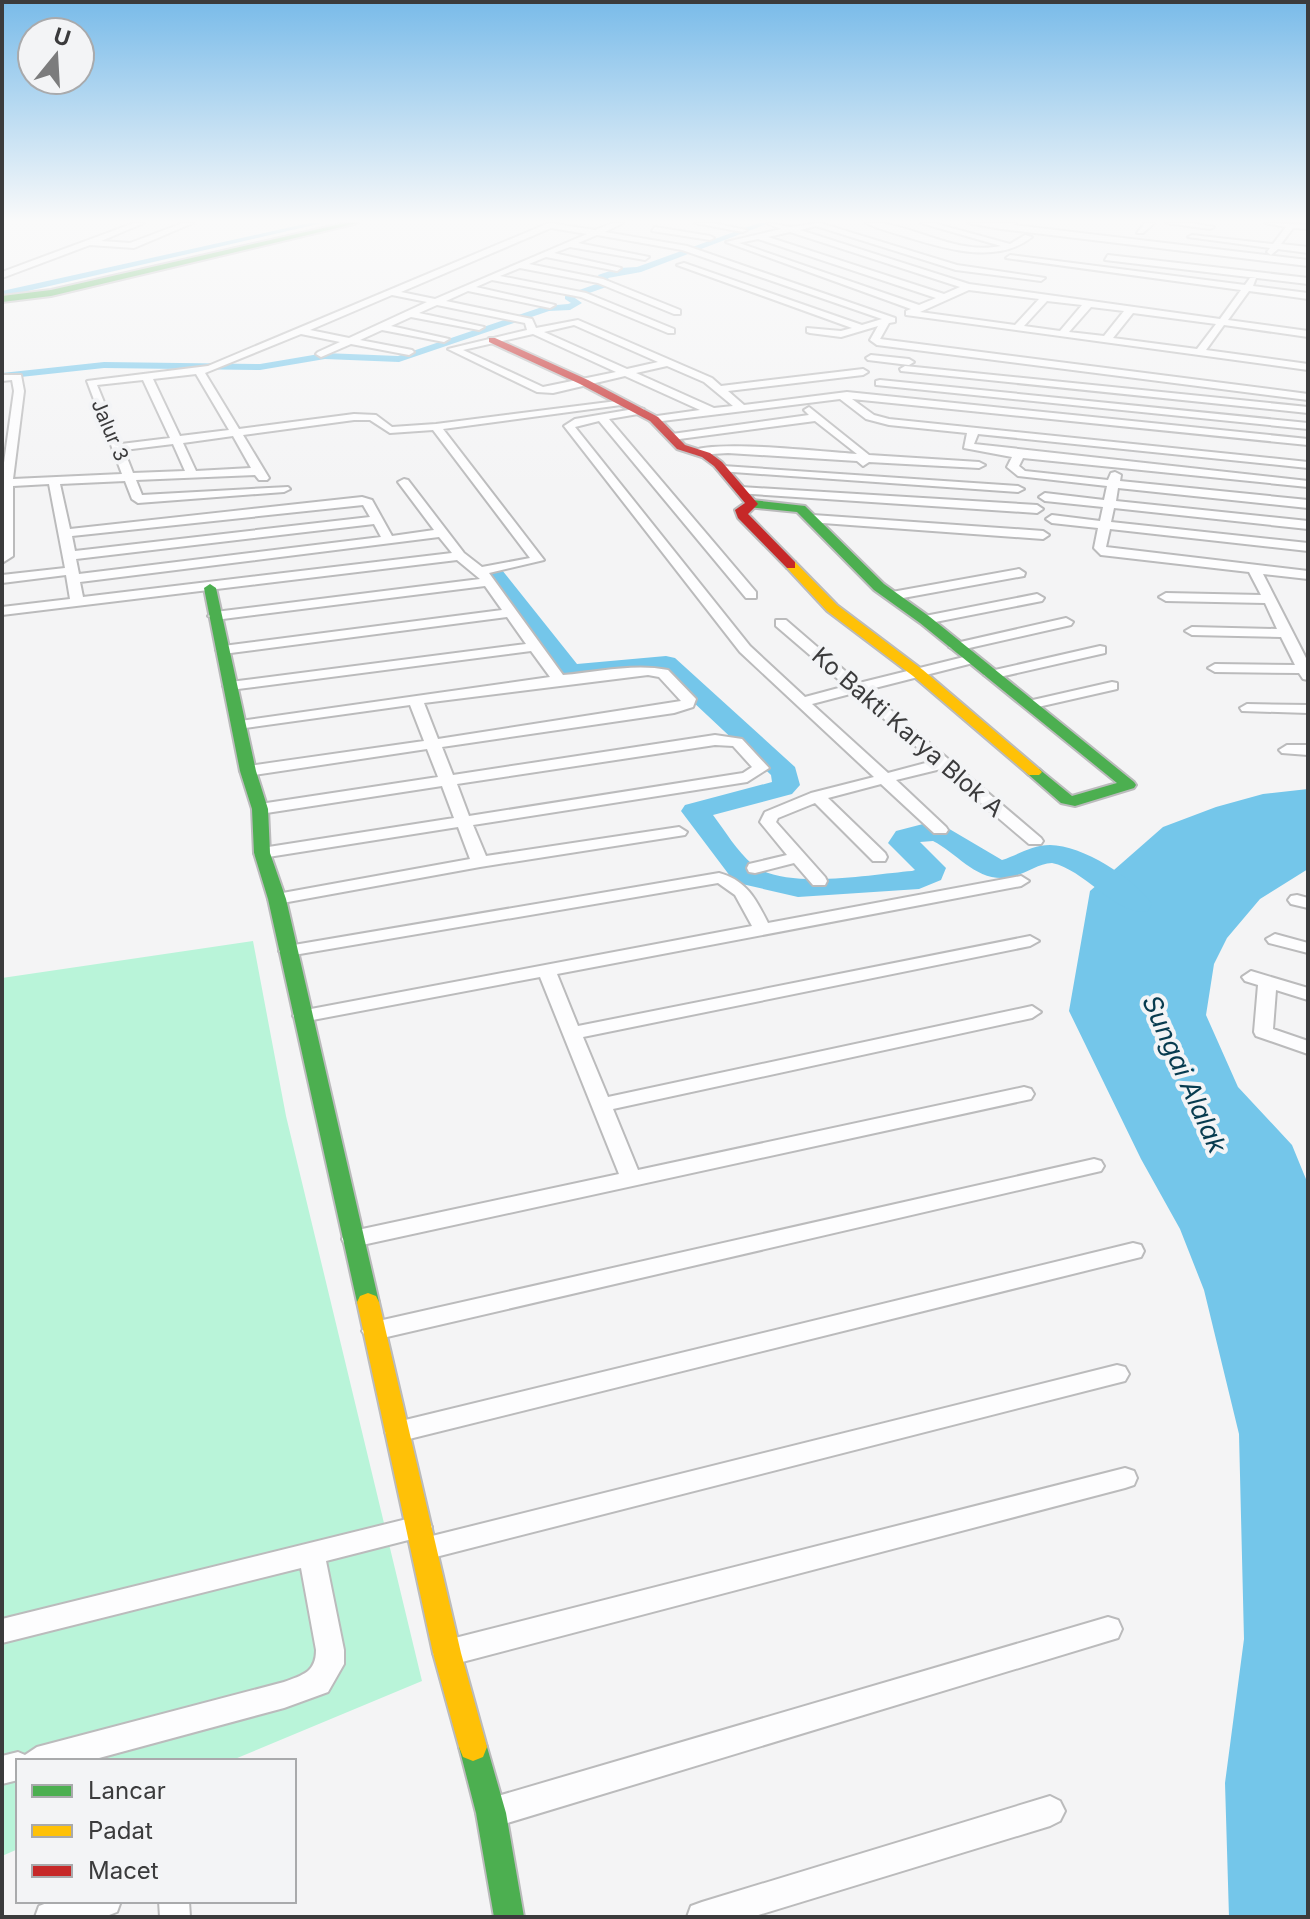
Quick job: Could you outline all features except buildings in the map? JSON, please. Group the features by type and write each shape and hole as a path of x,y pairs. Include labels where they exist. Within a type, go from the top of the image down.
{"main road":[{"path":"486,334 647,415 681,447 710,458 746,498 798,508 813,519 879,587 925,620 1128,785 1075,801 1067,800 918,673 832,608 742,515 746,498"},
{"path":"210,588 248,771 260,809 262,853 277,899 447,1653 491,1813 509,1917"}],"street":[{"path":"192,474 147,377 210,368 343,313"},
{"path":"321,354 414,313"},
{"path":"499,313 516,316 625,372 712,411"},
{"path":"625,313 671,331"},
{"path":"818,313 862,328"},
{"path":"866,313 889,321"},
{"path":"810,330 841,334 909,313 1308,367"},
{"path":"971,322 981,313"},
{"path":"1017,328 1031,313"},
{"path":"1062,334 1081,313"},
{"path":"1106,340 1128,313"},
{"path":"1150,313 1308,334"},
{"path":"1200,352 1229,313"},
{"path":"411,314 486,334"},
{"path":"1168,326 1176,316"},
{"path":"889,321 875,340 884,344 1308,397"},
{"path":"669,362 553,390 535,389 453,349 486,334 575,322 669,362 708,380 740,407"},
{"path":"381,327 444,339"},
{"path":"1260,338 1267,328"},
{"path":"300,331 409,352"},
{"path":"1153,346 1160,336"},
{"path":"1246,358 1253,348"},
{"path":"1296,365 1302,355"},
{"path":"871,358 909,363 944,373 991,372 1076,386 1308,410"},
{"path":"944,373 951,360"},
{"path":"889,400 909,363"},
{"path":"5,483 259,471 236,432 210,368"},
{"path":"722,389 863,372"},
{"name":"Jalur 3","path":"147,377 91,383 136,496 143,500 277,490 259,471"},
{"path":"2,378 19,379 8,418 5,483 7,556 2,559"},
{"path":"694,384 708,380"},
{"path":"880,383 1308,426"},
{"path":"1056,416 1076,386"},
{"path":"667,391 681,387"},
{"path":"841,395 875,419 1308,465"},
{"path":"940,830 745,649 569,424 602,418 712,411 841,395 1308,442"},
{"path":"798,401 865,458"},
{"path":"116,448 366,416 376,419 390,430 436,427 621,402"},
{"path":"1238,435 1244,404"},
{"path":"672,437 818,417"},
{"path":"602,418 751,595"},
{"path":"215,616 484,576 534,562 537,556 468,472 436,427"},
{"path":"974,430 968,446 1308,484"},
{"path":"1122,446 1100,548 1105,552 1308,575"},
{"path":"696,452 728,450 979,465"},
{"path":"1019,453 1013,467 1022,474 1308,504"},
{"path":"854,498 865,458"},
{"path":"723,469 1018,489"},
{"path":"54,481 77,601"},
{"path":"404,482 460,556 484,576 559,680"},
{"path":"1045,497 1308,525"},
{"path":"746,498 854,498 1037,509"},
{"path":"65,533 362,501 368,503 389,541"},
{"path":"813,519 1043,535"},
{"path":"1052,519 1308,547"},
{"path":"68,556 377,520"},
{"path":"2,579 70,575 443,533"},
{"path":"2,611 460,556"},
{"path":"1254,569 1307,671"},
{"path":"892,596 1019,573"},
{"path":"1166,597 1267,599"},
{"path":"925,620 1037,598"},
{"path":"223,650 509,613"},
{"path":"956,647 1066,622"},
{"name":"Ko Bakti Karya Blok A","path":"781,623 1035,841"},
{"path":"1192,631 1285,633"},
{"path":"230,686 533,647"},
{"path":"991,675 1100,650"},
{"path":"801,702 972,659"},
{"path":"1215,668 1307,671"},
{"path":"238,725 559,680 658,672 667,677 689,702 674,709 433,741 248,771"},
{"path":"1029,705 1112,686"},
{"path":"416,702 480,862"},
{"path":"1247,708 1308,709"},
{"path":"260,809 715,740 737,742 761,768 747,777 262,853"},
{"path":"1287,750 1308,750"},
{"path":"819,881 767,818 817,796 881,777 945,763"},
{"path":"817,796 879,857"},
{"path":"277,899 480,862 679,832"},
{"path":"755,868 798,857"},
{"path":"288,951 719,878 728,879 742,891 762,929"},
{"path":"302,1016 1021,881"},
{"path":"1275,939 1308,948"},
{"path":"571,1033 1030,941"},
{"path":"546,970 631,1179"},
{"path":"1308,994 1259,979 1263,1032 1308,1048"},
{"path":"601,1105 1032,1012"},
{"path":"353,1239 1024,1094"},
{"path":"374,1331 1094,1166"},
{"path":"397,1432 1133,1251"},
{"path":"2,1631 312,1554 421,1538 1117,1374"},
{"path":"447,1653 1125,1478"},
{"path":"44,1759 284,1695 318,1683 330,1664 330,1650 312,1554"},
{"path":"491,1813 1108,1629"},
{"path":"702,1917 1050,1811"},
{"path":"50,1917 99,1903"}],"green space":[{"path":"253,941 286,1116 422,1681 235,1759 16,1759 16,1850 2,1856 2,978"}],"water":[{"name":"Sungai Alalak","path":"1308,789 1308,869 1260,899 1227,938 1214,964 1206,1015 1238,1087 1292,1145 1308,1184 1308,1917 1229,1917 1225,1783 1244,1639 1239,1434 1204,1290 1180,1229 1141,1159 1069,1011 1090,891 1163,827 1263,794"}],"waterway":[{"path":"2,376 104,365 260,367 325,356 399,359 535,313"},
{"path":"494,575 568,670 582,673 666,663 785,773 786,785 782,788 695,811 741,870 753,878 798,888 919,880 930,874 931,868 903,843 906,837 936,833 947,836 974,858 999,869 1040,855 1065,856 1092,869 1137,904"}],"traffic: fast":[{"path":"752,504 801,509 879,587 925,620 1128,785 1075,801 1067,800 1034,772"},
{"path":"210,588 248,771 260,809 262,853 277,899 368,1302"},
{"path":"473,1747 491,1813 509,1917"}],"traffic: slow":[{"path":"791,565 832,608 918,673 1034,772"},
{"path":"368,1302 447,1653 473,1747"}],"traffic: jam":[{"path":"492,340 584,382 654,419 681,447 706,455 718,464 752,504 741,510 742,515 791,565"}]}
